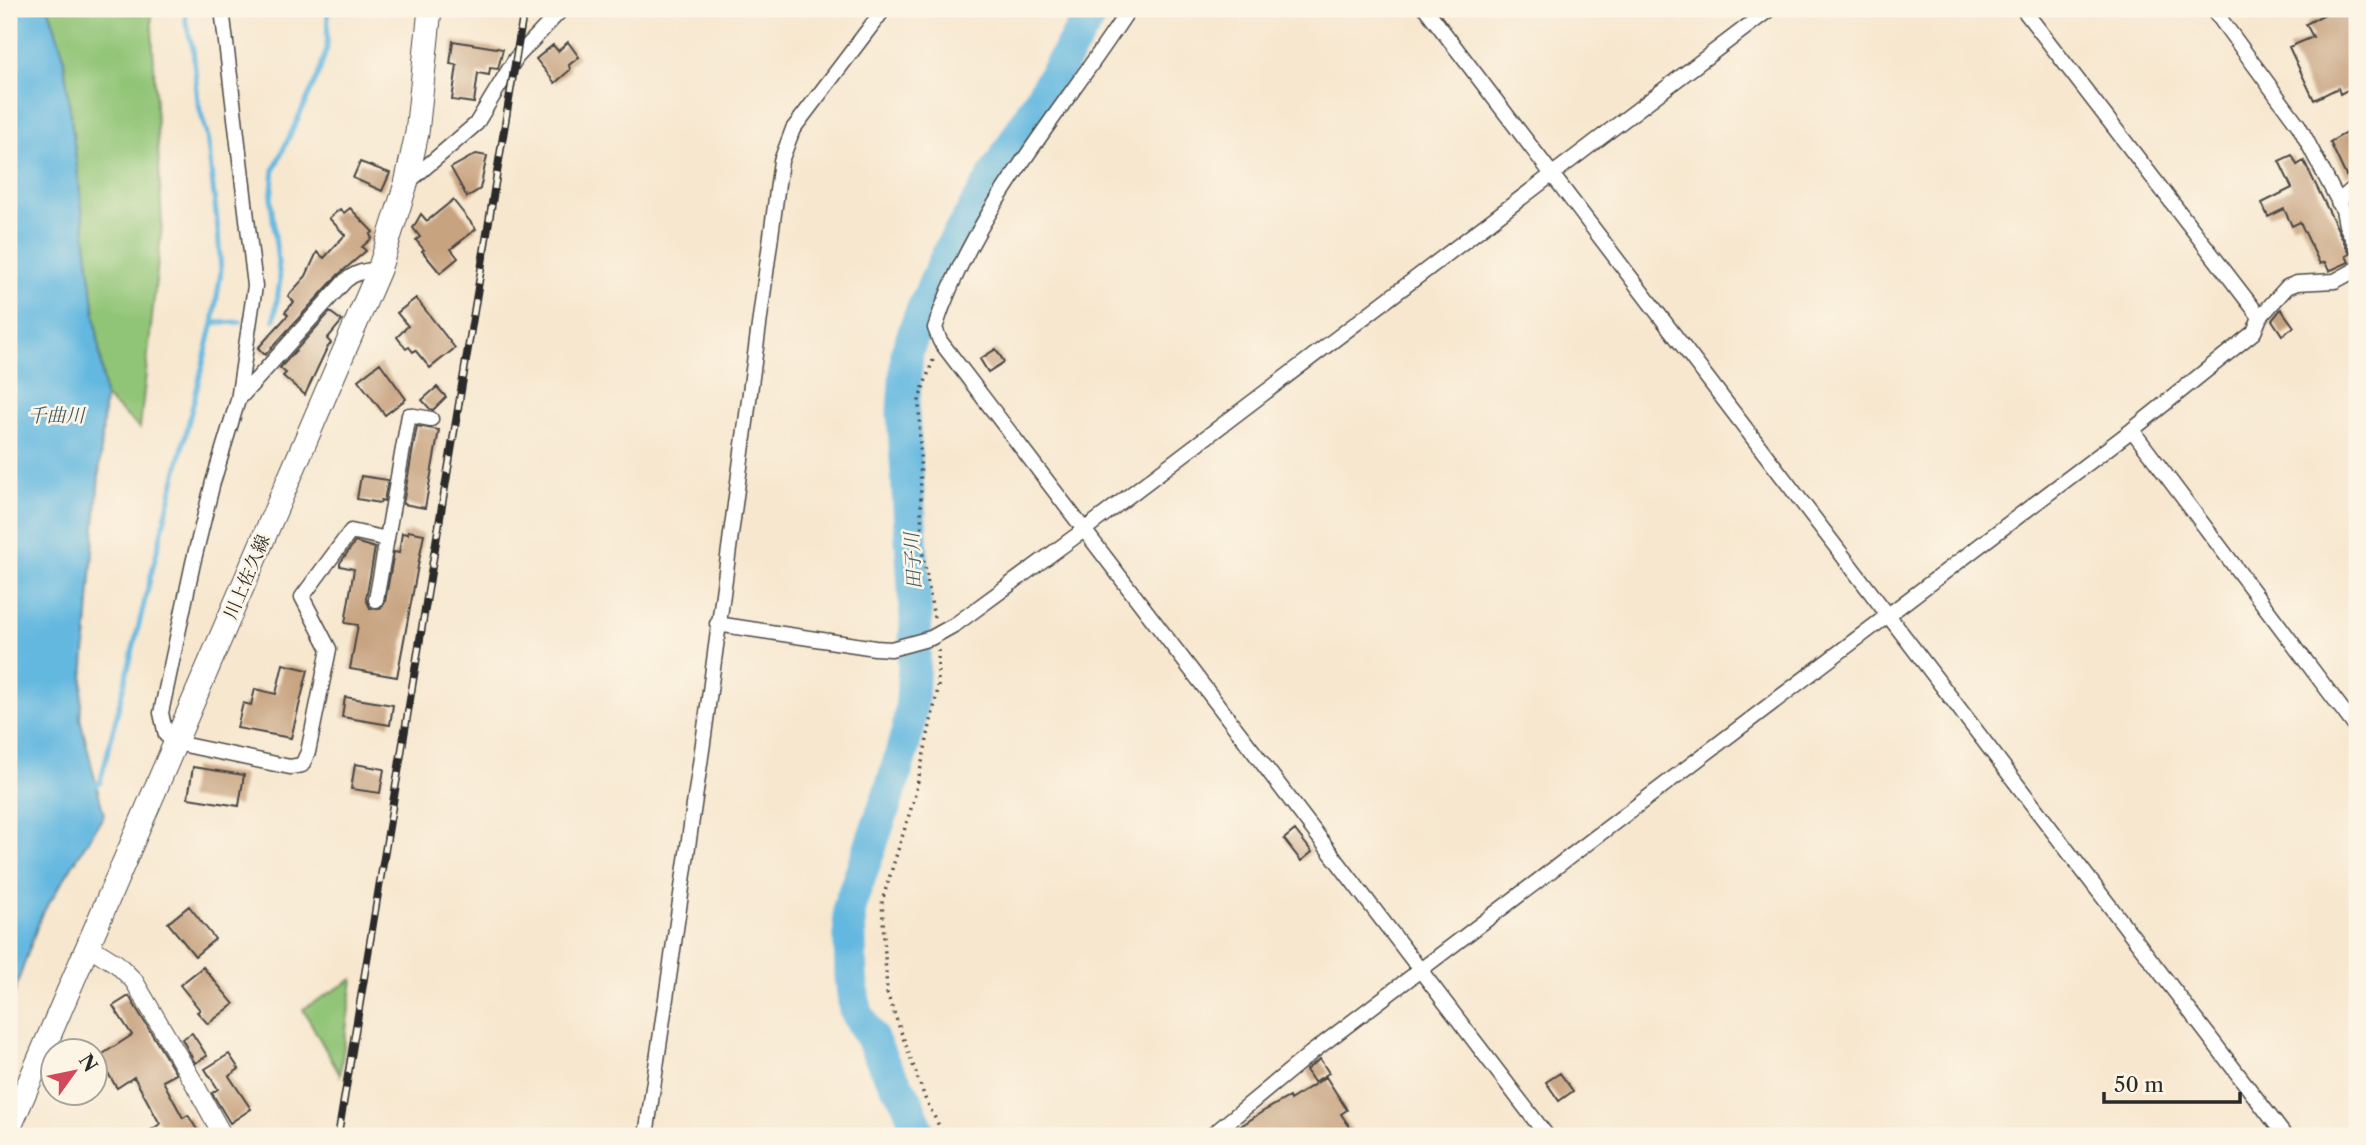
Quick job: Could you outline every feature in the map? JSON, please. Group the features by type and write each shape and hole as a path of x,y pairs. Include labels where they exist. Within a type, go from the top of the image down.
{"main road":[{"name":"川上佐久線","path":"9,1129 379,271 406,184 416,133 430,9"}],"street":[{"path":"222,9 255,286 238,400 213,482 193,563 161,713 166,735 176,743 290,767 302,765 308,752 329,649 302,597 351,531 387,539"},
{"path":"406,184 476,124 516,58 562,9"},
{"path":"646,1136 703,743 781,161 793,129 884,9"},
{"path":"1426,9 2285,1136"},
{"path":"717,624 891,649 934,637 1084,530 1550,173 1770,9"},
{"path":"2023,9 2260,317"},
{"path":"2213,9 2299,126 2338,202 2357,247"},
{"path":"1124,11 1036,141 955,276 935,328 940,341 1546,1136"},
{"path":"2338,202 2357,184"},
{"path":"1211,1136 1311,1053 2132,430 2254,332 2260,317 2287,287 2297,282 2335,281 2357,269"},
{"path":"238,400 345,281 366,270 379,271"},
{"path":"376,600 409,415 431,419"},
{"path":"2132,430 2357,730"},
{"path":"88,946 117,964 134,981 223,1136"}],"path":[{"path":"940,341 919,400 922,549 939,689 914,799 882,901 887,993 925,1098 944,1136"}],"green space":[{"path":"49,9 151,9 162,225 140,428 105,397 63,53"},
{"path":"353,979 340,1075 303,1009"}],"water":[{"name":"千曲川","path":"9,9 49,9 63,53 105,397 80,718 104,815 41,916 9,1007"}],"building":[{"path":"2334,9 2357,9 2357,85 2340,94 2338,88 2314,100 2289,47 2313,37 2306,24"},
{"path":"453,41 503,49 498,69 490,68 489,75 478,73 474,103 452,100 457,65 450,64"},
{"path":"568,42 579,57 569,65 570,70 555,83 536,59 553,45 558,51"},
{"path":"2357,127 2357,170 2346,176 2330,142"},
{"path":"476,154 487,156 480,189 467,197 451,168"},
{"path":"2292,155 2297,165 2304,161 2350,254 2346,256 2349,262 2329,271 2325,262 2320,264 2300,222 2292,226 2284,209 2268,217 2262,203 2292,188 2279,161"},
{"path":"360,162 390,173 382,191 353,178"},
{"path":"453,200 476,229 451,249 458,258 440,273 422,251 424,250 416,240 420,237 413,228 421,214 427,221"},
{"path":"350,208 373,232 370,235 372,238 362,247 366,251 338,275 265,355 258,348 288,315 285,312 294,302 288,296 306,276 317,252 324,258 345,235 329,218 340,209 344,213"},
{"path":"416,298 455,348 430,368 415,350 413,352 409,347 406,349 397,337 408,326 397,313"},
{"path":"2281,309 2294,327 2282,335 2272,320"},
{"path":"330,312 342,321 327,339 331,343 305,395 283,376 286,373 280,368"},
{"path":"996,349 1004,362 988,372 980,359"},
{"path":"380,363 406,399 385,415 358,380"},
{"path":"437,387 446,397 433,410 422,400"},
{"path":"417,426 439,430 425,508 403,504"},
{"path":"361,476 388,480 384,501 381,500 380,503 357,499"},
{"path":"408,531 424,534 397,677 350,669 358,625 345,623 354,569 340,566 340,563 355,542 375,548 366,599 370,608 380,609 385,602 394,552 399,553 402,533 408,534"},
{"path":"283,664 308,670 291,738 237,728 243,703 251,705 255,689 276,694"},
{"path":"345,697 393,705 390,725 342,717"},
{"path":"355,764 384,769 380,793 351,789"},
{"path":"193,767 244,775 239,806 188,798"},
{"path":"1295,830 1312,852 1301,861 1284,839"},
{"path":"189,906 215,939 195,956 168,923"},
{"path":"203,967 234,1004 208,1024 180,985"},
{"path":"129,996 176,1074 163,1081 183,1118 188,1115 201,1136 142,1136 160,1124 134,1077 117,1088 108,1073 108,1051 132,1035 113,1006"},
{"path":"192,1033 207,1056 195,1063 182,1039"},
{"path":"229,1054 239,1069 229,1076 251,1109 230,1123 212,1093 218,1089 205,1069"},
{"path":"1320,1059 1329,1073 1314,1082 1306,1070"},
{"path":"1560,1073 1573,1091 1559,1101 1546,1082"},
{"path":"1326,1077 1347,1110 1341,1114 1356,1136 1226,1136 1262,1112 1289,1097 1290,1100"}],"waterway":[{"path":"90,786 100,783 213,323 221,271 207,135 198,102 193,49 185,9"},
{"path":"274,320 280,280 271,201 274,169 318,76 327,48 328,9"},
{"name":"田子川","path":"920,1136 907,1101 885,1067 855,1010 849,907 893,782 908,730 912,701 916,619 903,412 907,352 921,313 950,249 1094,9"},
{"path":"213,323 241,322"}],"railway":[{"path":"338,1136 524,9"}]}
